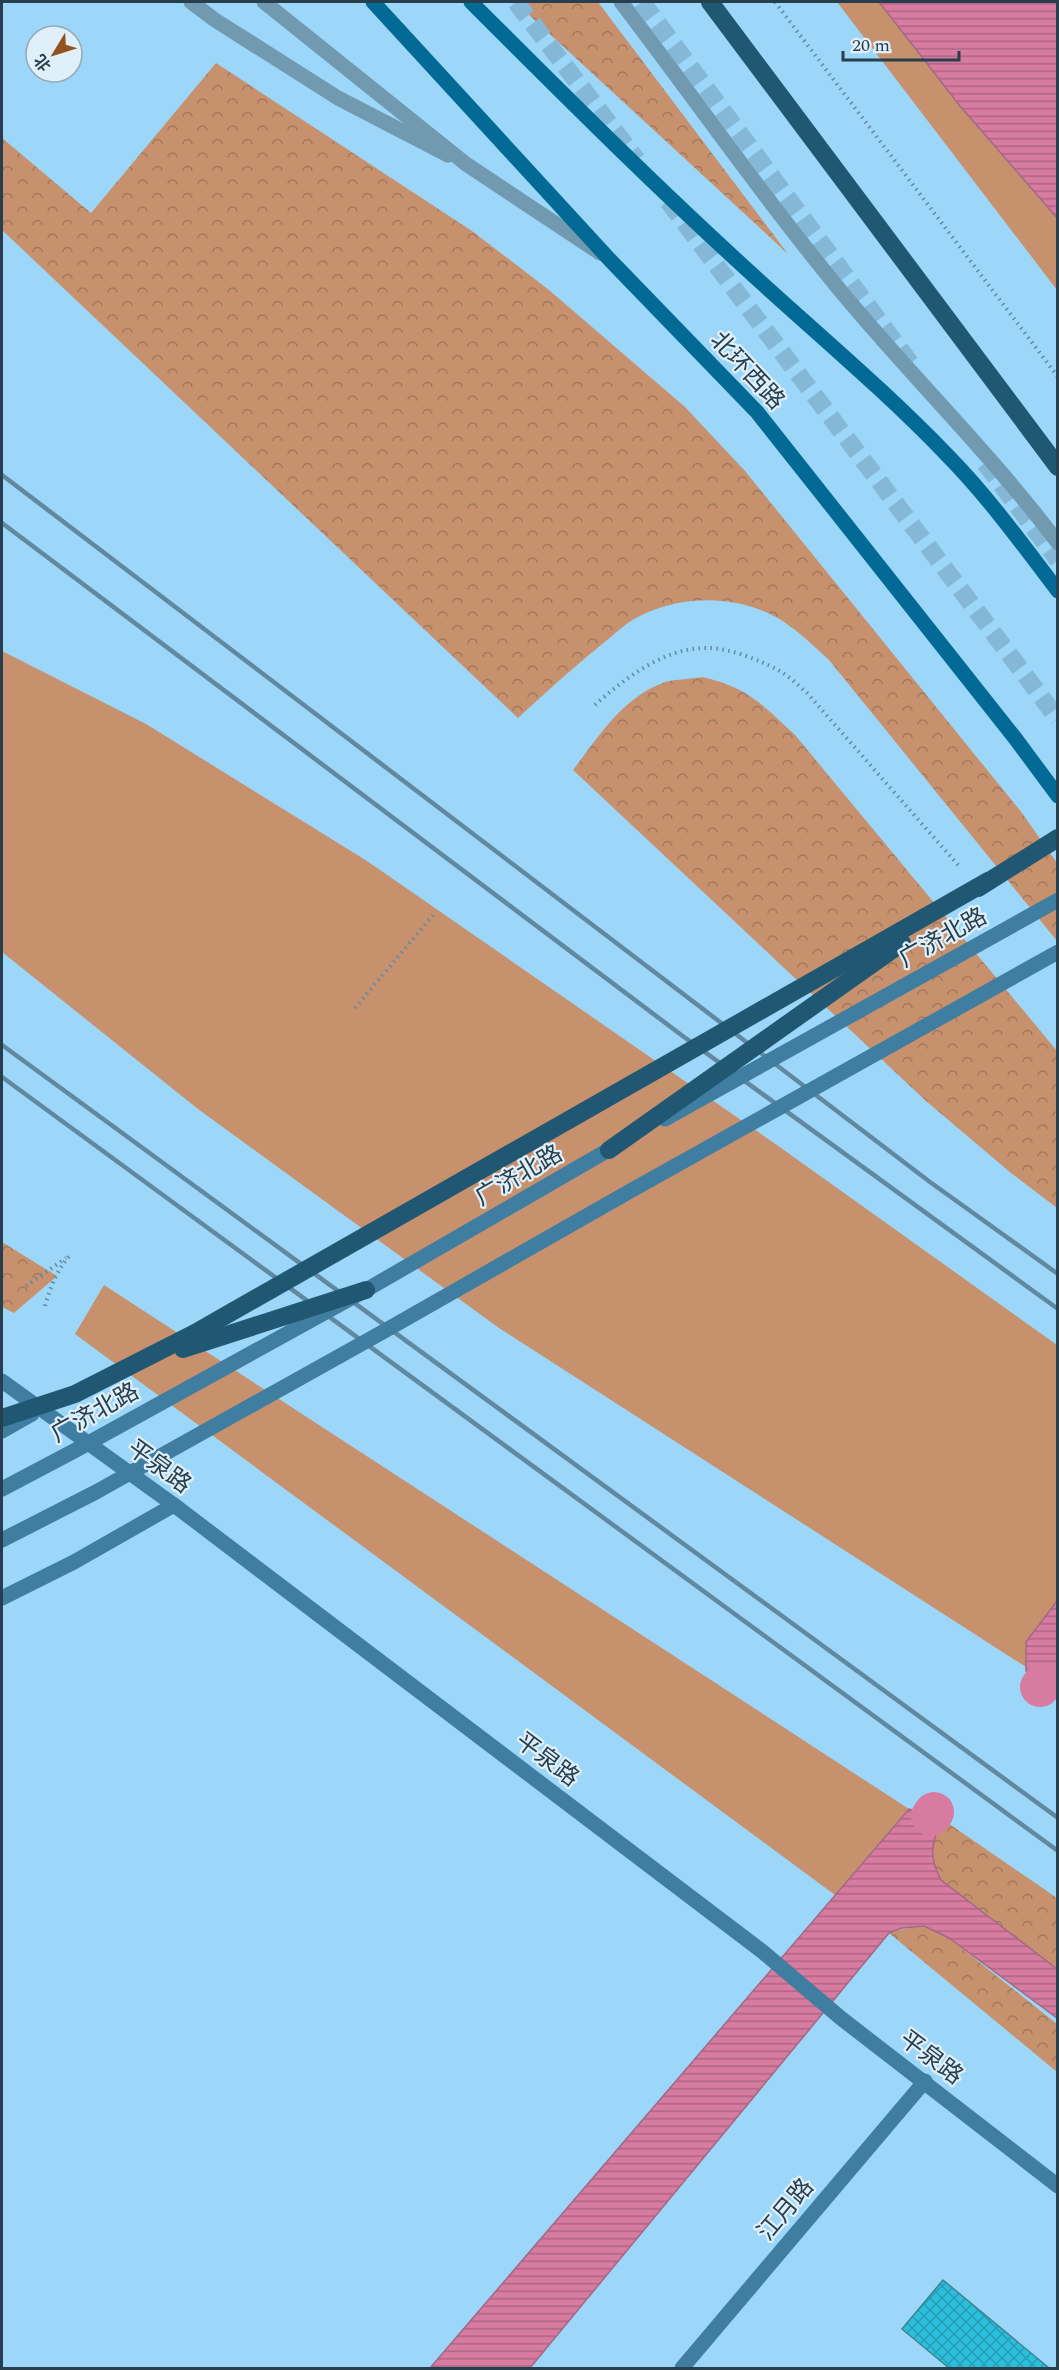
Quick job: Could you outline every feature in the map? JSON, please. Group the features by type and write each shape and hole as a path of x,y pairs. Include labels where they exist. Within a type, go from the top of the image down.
{"highway":[{"path":"710,2 1058,467"},
{"path":"2,1418 75,1394 138,1364 249,1303 988,881 1058,838"},
{"path":"609,1150 988,881"},
{"path":"138,1364 366,1290"}],"main road":[{"name":"北环西路","path":"373,2 610,260 757,412 1058,796"},
{"path":"471,2 600,130 722,246 895,403 943,451 1013,532 1058,591"},
{"name":"广济北路","path":"2,1489 366,1290 609,1150 1058,900"},
{"path":"2,1540 96,1492 378,1335 1058,952"},
{"name":"平泉路","path":"2,1381 174,1505 763,1952 842,2019 1058,2186"},
{"path":"2,1431 40,1410"},
{"path":"2,1598 74,1562 174,1505"},
{"name":"江月路","path":"682,2368 925,2081"}],"street":[{"path":"191,2 215,20 338,99 466,164"},
{"path":"264,2 466,164 610,260"},
{"path":"621,2 830,278 892,351 1001,471 1058,543"}],"path":[{"path":"775,2 1058,377"},
{"path":"596,705 639,670 682,652 708,648 765,664 780,671 807,693 965,873"},
{"path":"355,1008 434,914"},
{"path":"26,1286 71,1254 52,1281 45,1306"}],"green space":[{"path":"515,2 598,2 788,254"},
{"path":"837,2 879,2 960,106 1057,218 1057,290"},
{"path":"216,63 472,231 549,290 685,407 745,471 1022,813 1057,863 1057,941 829,660 793,628 768,613 737,603 704,600 655,609 623,627 518,718 2,230 2,138 91,213"},
{"path":"2,651 146,724 367,861 774,1143 1057,1345 1057,1687 499,1328 198,1109 2,952"},
{"path":"702,677 731,686 753,698 795,735 1057,1051 1057,1208 1011,1173 926,1101 573,770 602,731 624,707 637,697 665,682"},
{"path":"2,1242 57,1276 14,1313 2,1307"},
{"path":"104,1285 909,1809 835,1895 75,1334"},
{"path":"945,1821 1057,1898 1057,1969 941,1880 935,1865 933,1850 936,1835"},
{"path":"924,1926 949,1938 1057,2024 1057,2072 889,1933"}],"shaded area":[{"path":"879,2 1057,2 1057,218 960,106"},
{"path":"1057,1601 1057,1691 1026,1671 1026,1642"},
{"path":"909,1809 945,1821 936,1835 933,1850 935,1865 941,1880 1057,1969 1057,2018 949,1938 924,1926 902,1928 889,1933 530,2368 430,2368"}],"building":[{"path":"943,2280 1049,2368 949,2368 902,2329"}],"waterway":[{"path":"1040,1687 1043,1683"},
{"path":"931,1816 934,1812"}],"tunnel":[{"path":"516,2 637,160"},
{"path":"642,2 911,364"},
{"path":"668,201 1058,719"},
{"path":"985,463 1058,560"}],"railway":[{"path":"2,475 930,1182 1058,1274"},
{"path":"2,523 680,1034 1058,1309"},
{"path":"2,1045 1058,1818"},
{"path":"2,1077 1058,1851"}]}
